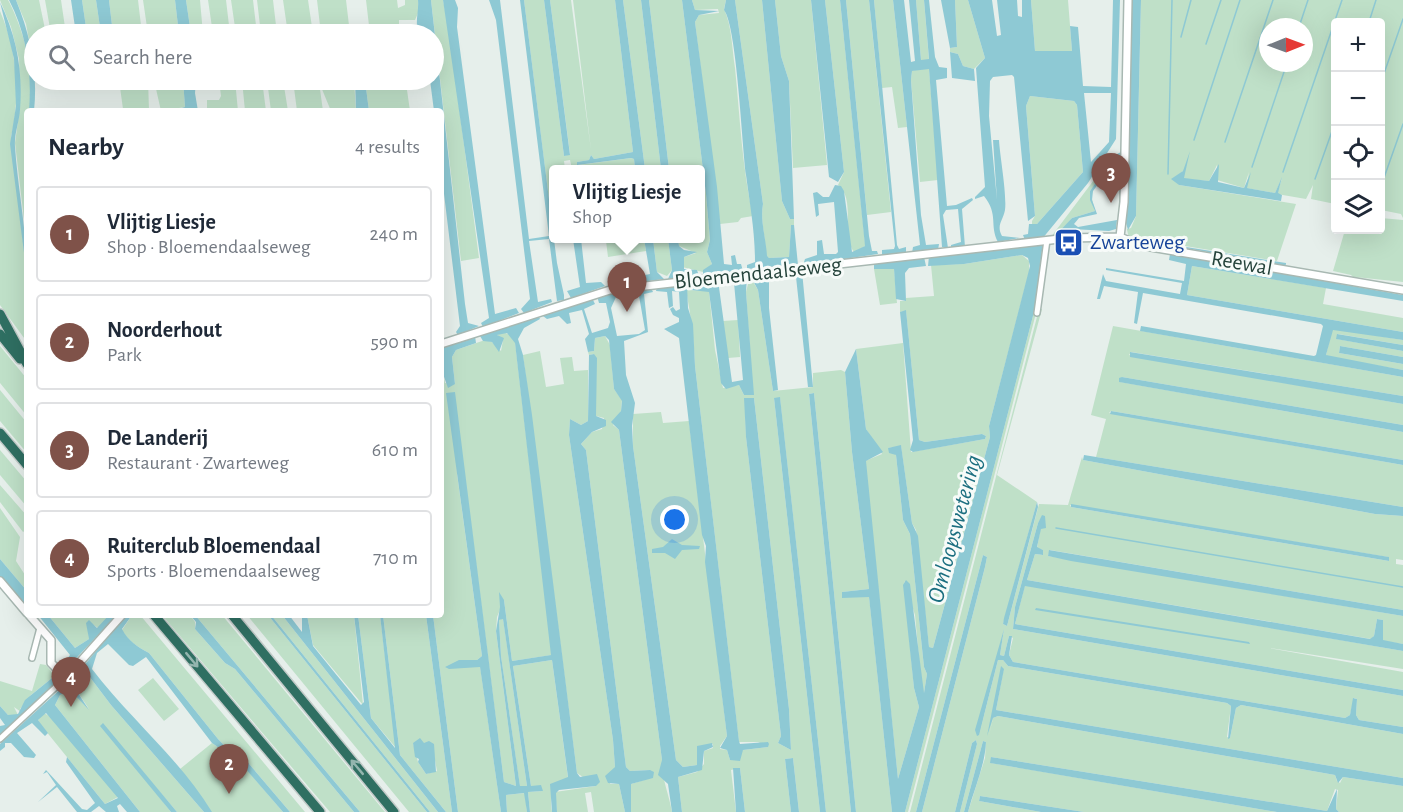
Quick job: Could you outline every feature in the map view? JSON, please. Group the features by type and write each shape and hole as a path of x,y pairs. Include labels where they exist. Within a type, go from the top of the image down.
{"highway":[{"path":"0,314 24,360"},
{"path":"0,334 24,362"},
{"path":"0,433 24,461"},
{"path":"157,618 321,812"},
{"path":"234,618 394,812"}],"street":[{"path":"1120,237 1124,202 1123,122 1125,24 1128,0"},
{"name":"Reewal","path":"1042,241 1120,237 1139,245 1403,290"},
{"path":"1037,313 1042,241"},
{"name":"Bloemendaalseweg","path":"444,343 610,290 1042,241"},
{"path":"0,581 24,609"},
{"path":"31,618 52,643 51,663 63,675"},
{"path":"0,739 59,684 63,675 72,671 119,618"},
{"path":"32,658 40,628"}],"green space":[{"path":"0,0 8,0 18,23 24,42 24,90 32,90 30,108 24,108 24,220 15,143 20,106 19,59 11,27"},
{"path":"16,0 39,0 44,24 26,24"},
{"path":"45,0 61,0 65,24 49,24"},
{"path":"82,0 96,0 100,24 86,24"},
{"path":"109,0 138,0 141,24 112,24"},
{"path":"143,0 175,0 178,24 147,24"},
{"path":"186,0 200,0 202,24 190,24"},
{"path":"208,0 226,0 229,24 212,24"},
{"path":"231,0 253,0 256,24 235,24"},
{"path":"257,0 273,0 276,24 260,24"},
{"path":"283,0 308,0 312,24 287,24"},
{"path":"317,0 346,0 349,24 320,24"},
{"path":"366,0 397,0 398,8 405,5 405,0 418,0 419,11 415,20 399,20 399,24 369,24"},
{"path":"431,0 443,0 479,258 461,261 441,90 444,90 444,24 434,24"},
{"path":"524,0 544,0 564,156 570,154 550,0 571,0 591,150 573,0 615,0 633,152 594,159 591,155 589,160 577,162 578,165 571,165 570,160 564,161 564,165 549,165 549,200"},
{"path":"623,0 641,0 661,165 644,165"},
{"path":"649,0 682,0 702,165 669,165"},
{"path":"692,0 726,0 724,9 729,23 744,161 753,216 741,218 738,222 720,224 695,22 699,15 719,13 718,9 695,10"},
{"path":"735,0 762,0 782,201 790,219 794,219 794,225 791,225 789,257 769,258 766,256 763,204"},
{"path":"775,0 811,0 827,165 793,168 789,81 781,56"},
{"path":"825,0 840,0 865,243 865,246 854,252 850,245 846,199 838,185 844,172"},
{"path":"846,0 869,0 891,212 867,215"},
{"path":"874,0 893,0 907,127 898,128 892,87 882,88"},
{"path":"916,0 924,0 929,60 921,60"},
{"path":"955,0 968,0 985,58 974,69 963,66 958,54 950,52 950,48 957,47"},
{"path":"1031,0 1068,0 1072,51 1035,51"},
{"path":"1141,0 1403,0 1403,218 1401,214 1385,211 1385,18 1331,18 1331,203 1311,199 1313,185 1306,199 1277,194 1282,178 1275,193 1246,188 1249,172 1244,188 1217,180 1217,165 1209,181 1184,179 1183,171 1176,178 1179,185 1296,204 1277,261 1130,237 1134,240 1285,266 1286,263 1286,268 1141,243 1129,238 1125,222 1127,229 1131,228 1136,216"},
{"path":"0,11 10,41 16,73 16,105 11,137 24,250 24,338 0,305"},
{"path":"929,69 938,180 920,182 911,80 912,71"},
{"path":"120,90 148,90 149,108 123,108"},
{"path":"156,90 184,90 185,107 160,108"},
{"path":"220,90 236,90 238,108 207,108 207,100 219,100"},
{"path":"243,90 263,90 266,108 245,108"},
{"path":"268,90 285,90 288,108 271,108"},
{"path":"294,90 320,90 323,108 297,108"},
{"path":"322,90 355,90 356,108 330,108"},
{"path":"366,90 407,90 410,108 369,108"},
{"path":"1030,96 1074,101 1077,105 1083,172 1037,224 1032,224 1035,216 1026,106"},
{"path":"1112,156 1111,163 1090,191 1095,211 1072,218 1059,234 1051,237"},
{"path":"631,158 634,159 635,165 578,165"},
{"path":"705,186 710,240 707,252 712,264 703,272 682,267 684,257 696,253 679,246 679,243 705,243"},
{"path":"1385,218 1403,220 1403,282 1355,277 1403,288 1355,279 1351,275 1333,271 1344,234 1385,234"},
{"path":"1045,242 1036,313 908,812 905,812 1034,312 1043,243"},
{"path":"606,243 645,243 646,251 608,257"},
{"path":"653,243 669,243 672,270 667,276 657,272"},
{"path":"1022,255 1029,261 1029,272 989,426 990,437 933,648 929,647 916,530 912,523 901,446 888,448 896,455 903,520 910,534 924,667 927,674 924,693 915,615 904,581 914,688 919,707 898,779 865,461 882,454 866,429 856,349 903,343 911,452 985,439 986,436 982,434 925,442 919,440 906,311 900,312 900,301 905,301 906,298 934,296 931,265 964,264"},
{"path":"1192,266 1326,288 1323,304 1403,318 1403,332 1187,295"},
{"path":"891,267 894,269 897,303 880,305 874,269"},
{"path":"749,280 752,280 758,290 773,391 813,387 813,373 841,370 845,372 852,452 869,589 842,592 842,597 869,596 892,812 856,812 814,393 809,394 851,812 826,812 780,398 774,398 820,812 799,812 793,758 785,759 791,812 745,812 740,768 731,770 736,812 682,812 678,777 697,772 704,764 704,751 713,748 713,744 697,747 697,765 683,767 676,760 633,446 633,414 661,412 663,423 689,421 727,736 720,749 727,750 730,760 743,750 768,747 758,742 739,742 686,290 709,291 715,350 723,388 739,385 744,395 753,395 746,292","holes":["745,398 754,398 789,709 791,750 778,743 781,736 746,437"]},
{"path":"1039,309 1042,309 997,475 1037,502 1003,624 1007,626 1039,504 1068,505 1082,457 1083,460 1375,514 1403,516 1403,560 1396,559 1396,564 1403,565 1403,610 1050,550 1048,556 1403,616 1403,644 1383,641 1383,620 1377,619 1374,636 1371,639 1027,580 1035,554 1042,555 1043,550 1037,548 1043,515 1038,523 1015,607 1013,629 1403,696 1403,727 1359,720 1356,715 1357,699 1354,698 1350,715 1345,718 1013,662 1009,655 1013,638 1009,636 1004,656 1000,655 1004,629 979,735 998,660 1003,660 1008,666 1227,703 1231,706 1227,737 1230,738 1236,708 1241,705 1403,734 1403,778 996,710 1004,667 989,735 993,718 998,716 1335,775 1340,783 1343,777 1403,786 1403,812 1339,812 1336,809 1338,790 1335,789 1327,811 991,757 991,763 1277,812 1084,812 980,796 979,801 1041,812 968,812 985,758 986,742 983,741 964,812 960,812 977,744 976,740 972,743 955,812 922,812 985,567 987,557 983,555 916,812 910,812","holes":["1070,505 1388,557 1389,561"]},
{"path":"738,320 740,357 728,358 723,321"},
{"path":"1113,326 1403,377 1403,396 1131,352 1129,355 1403,404 1403,425 1122,377 1120,382 1403,432 1403,460 1111,411 1109,413 1403,465 1403,507 1096,457 1106,419 1091,415"},
{"path":"1332,330 1403,340 1403,345 1338,334 1337,339 1403,351 1403,357 1340,346 1339,353 1403,364 1403,370 1328,357 1326,355"},
{"path":"503,332 511,335 515,342 552,655 512,661 504,600 497,617 496,631 516,786 504,782 454,392 457,474 482,656 477,660 459,660 465,667 480,666 501,812 458,812 433,618 444,618 444,378 445,383 455,384 452,357 456,350 485,340 492,342 501,351 503,340 497,335"},
{"path":"605,336 610,345 614,389 622,400 621,411 613,425 619,430 663,773 672,812 631,812 630,809 631,784 644,780 650,770 630,771 626,767 586,450 581,444 592,432 602,429 604,418 596,416 595,411 594,354 589,355 588,352 594,351 595,338"},
{"path":"0,346 24,375 24,412 0,383"},
{"path":"540,351 546,387 564,384 560,358 572,357 574,371 588,370 588,421 581,425 570,419 569,435 613,740 615,767 610,784 619,784 625,812 594,812 591,792 585,793 588,812 557,812 555,792 596,786 577,773 523,355"},
{"path":"0,390 24,419 24,449 0,421"},
{"path":"0,450 24,478 24,503 0,475"},
{"path":"0,485 24,513 24,531 23,532 0,502"},
{"path":"0,508 20,537 16,561 24,573 24,587 0,559"},
{"path":"1025,585 1403,651 1403,669 1263,647 1403,672 1403,690 1015,624"},
{"path":"50,618 114,618 101,630 88,621 89,639 75,648"},
{"path":"130,618 143,618 305,812 290,812 233,745 224,745 218,739 149,653 137,646 122,630"},
{"path":"165,618 192,618 195,629 225,663 235,669 354,812 330,812"},
{"path":"198,618 224,618 385,812 360,812"},
{"path":"249,618 270,618 427,812 409,812"},
{"path":"273,618 284,618 438,812 430,812"},
{"path":"308,618 354,618 363,705 313,645"},
{"path":"358,618 380,618 396,748 371,718"},
{"path":"383,618 426,618 452,812 446,812 400,755","holes":["413,743 432,744 437,771 426,774 418,762"]},
{"path":"503,618 527,786 520,787 501,656 499,620"},
{"path":"552,660 568,778 553,792 552,812 530,812 528,792 543,791 531,786 513,666"},
{"path":"40,664 46,665 59,681 23,715 55,682 52,678 31,695 20,709 21,712 14,707 18,715 8,715 0,706 0,681 32,691"},
{"path":"86,672 111,705 204,812 177,812 101,723 171,812 140,812 55,705 60,695 70,690 89,709 73,685"},
{"path":"153,678 179,709 164,721 138,690"},
{"path":"43,713 50,716 70,737 118,797 105,804 41,725 38,720"},
{"path":"212,743 222,750 231,751 283,812 208,812 180,769"},
{"path":"525,793 527,812 507,812 506,795"}],"water":[{"path":"9,0 16,0 25,24 24,40 20,27"},
{"path":"71,0 82,0 86,24 75,24"},
{"path":"96,0 109,0 112,24 100,24"},
{"path":"175,0 186,0 190,24 178,24"},
{"path":"418,0 431,0 434,24 417,24"},
{"path":"443,0 455,0 458,8 457,27 495,314 516,308 519,313 483,327 481,323 489,318"},
{"path":"489,0 500,0 529,239 549,236 549,239 529,241 538,302 551,299 552,302 524,313 521,309 530,299 496,20"},
{"path":"520,0 524,0 549,199 549,236"},
{"path":"544,0 550,0 570,155 564,156"},
{"path":"615,0 623,0 644,165 635,165 634,159 631,158 577,165 577,162 589,160 591,155 594,159 633,152"},
{"path":"641,0 649,0 669,165 661,165"},
{"path":"682,0 692,0 695,10 719,11 699,15 695,22 717,187 724,264 732,265 731,256 735,255 737,264 741,264 743,271 703,274 703,270 712,264 707,252 710,240 705,165 702,165"},
{"path":"726,0 735,0 763,204 767,256 769,258 789,257 791,225 794,225 798,265 747,269 747,265 755,262 754,240 744,160 736,62 729,21 724,10"},
{"path":"762,0 775,0 781,56 789,81 794,219 790,219 782,201"},
{"path":"811,0 825,0 844,172 838,182 829,177"},
{"path":"840,0 846,0 869,236 872,251 877,251 878,254 803,265 805,259 817,255 817,241 822,240 824,254 838,252 834,202 818,204 819,215 816,217 813,193 817,192 823,197 829,197 835,185 841,186 844,191 852,252 865,246"},
{"path":"869,0 874,0 897,245 899,249 906,247 906,254 882,254 882,250 894,249 895,246"},
{"path":"893,0 904,0 911,62 915,61 909,0 916,0 921,60 929,59 924,0 929,0 935,57 939,67 947,68 947,78 936,80 947,206 972,198 973,200 962,209 965,247 951,247 961,242 958,209 946,210 943,215 948,248 942,247 929,69 912,71 911,80 921,215 926,245 939,244 938,250 912,253 913,247 920,245"},
{"path":"941,0 955,0 957,47 950,48"},
{"path":"968,0 992,0 997,36 1001,35 997,0 1017,0 1018,16 1022,17 1022,0 1031,0 1035,51 1072,51 1070,26 1078,27 1083,86 1111,87 1113,0 1120,0 1116,139 1088,183 1042,239 1025,240 1023,235 1028,234 1029,224 1037,224 1083,172 1077,105 1074,101 1030,96 1026,106 1035,216 1028,221 1014,77 1012,75 993,77 990,81 989,116 997,200 993,140 999,140 1005,195 1005,210 1000,229 1002,236 1020,238 998,242 989,203 984,196 975,199 985,187 976,68 985,58","holes":["1084,93 1111,93 1109,142 1091,162"]},
{"path":"1132,0 1141,0 1136,216 1128,230 1126,223"},
{"path":"0,2 15,42 21,82 15,147 24,226 24,253 10,144 16,106 14,59"},
{"path":"950,52 958,54 963,66 974,69 975,81 952,78"},
{"path":"30,90 35,90 34,108 29,108"},
{"path":"184,90 195,90 198,108 182,108 185,107"},
{"path":"355,90 366,90 369,108 356,108"},
{"path":"431,90 441,90 443,108 434,108"},
{"path":"444,116 468,323 479,326 458,335 456,332 460,326 444,194"},
{"path":"1190,151 1184,178 1209,181 1219,164 1218,182 1244,188 1251,172 1247,188 1275,193 1282,177 1278,193 1282,195 1281,201 1179,185 1171,179 1183,171"},
{"path":"1121,152 1121,196 1118,157 1093,191 1092,200 1097,214 1079,218 1074,224 1078,227 1117,220 1116,229 1109,231 1071,229 1057,234 1072,218 1095,211 1090,200 1090,191 1115,155"},
{"path":"1130,238 1286,263 1286,264 1285,266"},
{"path":"550,243 554,243 564,295 564,300 557,301"},
{"path":"574,243 581,243 586,283 601,282 605,286 571,298 567,291 580,287"},
{"path":"645,243 653,243 657,272 664,279 609,286 609,282 650,274"},
{"path":"669,243 679,243 684,250 697,252 684,257 684,269 697,270 699,276 668,279 672,270"},
{"path":"1043,243 1034,312 905,812 892,812 869,597 842,598 842,592 869,589 852,452 845,372 856,349 866,429 883,452 866,461 898,779 919,707 914,688 903,585 906,580 910,584 924,693 927,674 924,667 910,534 903,520 896,455 889,453 888,448 901,445 912,523 918,536 929,647 933,648 990,437 989,426 1030,266 1028,258 1022,255 964,264 928,266 929,256"},
{"path":"1170,254 1403,295 1403,301 1192,266 1187,295 1403,332 1403,340 1333,330 1326,355 1403,370 1403,377 1140,331 1141,326 1314,356 1323,326 1321,324 1143,293 1137,324 1134,323 1138,292 1104,286 1100,299 1097,299 1103,274 1106,281 1180,294 1182,283 1106,270 1106,268 1184,281 1186,264 1169,260"},
{"path":"924,257 926,266 909,268 905,273 906,301 896,299 894,269 874,269 874,263"},
{"path":"802,271 813,387 808,387 796,277 775,279 778,273"},
{"path":"765,274 769,280 769,308 778,390 773,391 758,290 751,277"},
{"path":"747,276 746,292 754,395 744,395 739,385 726,389 721,383 709,292 691,290 690,285 718,280 732,382 743,380 734,283 722,283 722,280"},
{"path":"687,285 739,741 740,744 768,742 769,744 768,747 743,750 740,761 730,760 727,750 720,748 727,736 705,562 706,546 702,535 679,338 664,329 679,322 679,318 673,315 670,309 673,307 676,311 680,309 679,292 672,291 673,306 669,308 667,292 656,291 657,287"},
{"path":"651,288 653,292 644,294 648,332 624,341 626,375 635,403 632,426 633,446 676,760 683,767 697,765 697,746 712,743 713,747 704,751 702,770 678,777 682,812 672,812 668,784 658,775 662,760 619,430 611,422 621,411 622,401 614,389 609,340 605,336 595,338 594,351 588,352 585,339 589,334 582,310 569,313 571,323 567,324 559,316 547,319 543,316 592,298 595,304 584,309 592,333 608,328 610,322 606,303 599,303 597,296","holes":["639,296 645,330 639,334 617,336 611,308 616,297"]},
{"path":"906,310 919,440 925,442 982,434 986,436 985,439 913,452 910,450 913,440 900,312"},
{"path":"538,315 540,319 524,328 518,339 523,355 532,415 577,773 580,777 597,774 600,782 596,786 559,790 556,793 557,812 552,812 550,784 568,777 552,660 513,666 531,786 541,785 543,791 528,792 530,812 527,812 524,793 506,795 507,812 501,812 480,667 449,669 445,667 459,660 477,660 482,656 446,393 455,392 504,782 516,786 496,631 500,607 499,592 504,600 512,661 551,655 515,343 507,333 497,335 504,338 499,352 492,342 483,341 480,336","holes":["503,619 527,786 520,786 501,656 499,620"]},
{"path":"1337,334 1403,345 1403,351 1336,339"},
{"path":"475,336 476,343 456,350 452,357 455,384 448,388 444,377 444,346"},
{"path":"1340,346 1403,357 1403,364 1339,353"},
{"path":"1130,352 1403,396 1403,404 1130,357"},
{"path":"594,354 597,358 596,416 606,420 606,426 592,432 581,444 586,450 626,767 630,771 650,770 654,772 653,778 631,784 631,812 625,812 619,784 608,783 605,776 615,767 613,740 569,435 570,419 581,425 588,421 589,355"},
{"path":"1119,378 1403,425 1403,432 1119,382"},
{"path":"814,393 856,812 851,812 809,394"},
{"path":"780,397 826,812 820,812 774,398"},
{"path":"744,398 754,398 789,709 791,750 778,743 781,736 746,437"},
{"path":"1111,411 1403,460 1403,465 1110,414"},
{"path":"1084,455 1403,507 1403,516 1375,514 1083,460"},
{"path":"1037,502 1038,507 1007,626 1003,624 1004,618"},
{"path":"1071,504 1389,557 1389,561 1071,507"},
{"path":"1042,515 1045,516 1046,528 1041,529 1037,547 1043,550 1043,555 1035,554 1027,580 1370,639 1374,636 1377,619 1383,620 1383,640 1403,644 1403,651 1025,586 1015,624 1403,690 1403,696 1013,629 1015,607"},
{"path":"672,539 682,545 700,546 699,549 682,550 675,559 665,553 652,553 652,549 663,547"},
{"path":"1049,550 1403,610 1403,616 1071,561 1048,556"},
{"path":"983,555 987,557 985,567 922,812 916,812"},
{"path":"0,559 24,587 24,604 0,576"},
{"path":"1036,608 1249,642 1250,644 1035,610"},
{"path":"40,618 50,618 75,648 89,639 86,623 89,620 97,628 106,618 114,618 66,669 62,666 70,655"},
{"path":"124,618 130,618 122,629 127,637 149,653 218,739 224,745 233,745 290,812 283,812 231,752 222,750 212,743 146,657 133,666 129,665 108,644 97,653 92,669 170,756 212,812 204,812 111,705 86,672 73,685 89,710 70,690 60,695 55,705 140,812 127,812 120,804 117,806 119,812 106,812 99,806 91,812 77,812 57,787 38,802 56,785 47,772 43,774 46,770 82,809 87,810 95,803 66,762 67,757 105,804 118,798 46,713 38,720 48,733 45,736 32,723 17,733 36,755 34,758 24,757 11,743 5,743 5,747 0,751 0,744 77,674"},
{"path":"193,618 198,618 360,812 354,812 235,669 225,663 195,629 196,622"},
{"path":"270,618 273,618 430,812 427,812"},
{"path":"284,618 291,618 302,632 302,618 308,618 313,646 361,705 364,702 354,618 358,618 371,718 395,748 380,618 383,618 400,755 446,812 438,812"},
{"path":"426,618 433,618 458,812 452,812"},
{"path":"1004,629 1000,655 1004,656 1009,636 1012,636 1009,655 1013,662 1345,718 1350,715 1353,698 1357,699 1356,715 1359,720 1403,727 1403,734 1241,705 1236,708 1228,739 1231,706 1227,703 1008,666 1003,660 998,660 977,736 975,730"},
{"path":"1001,666 1004,669 996,710 1403,778 1403,786 1343,777 1338,783 1335,775 998,716 993,718 987,736"},
{"path":"52,678 56,682 0,735 0,726 5,725 0,718 0,706 8,715 18,714 25,700"},
{"path":"103,723 177,812 171,812 100,726"},
{"path":"420,738 424,743 429,741 434,744 436,772 426,774 418,762 419,759 415,757 413,743"},
{"path":"976,740 977,744 960,812 955,812 972,743"},
{"path":"983,741 986,742 981,769 968,812 964,812"},
{"path":"991,757 1327,811 1337,789 1336,809 1339,812 1277,812 990,763"},
{"path":"793,758 799,812 791,812 785,759"},
{"path":"733,768 740,768 745,812 736,812"},
{"path":"980,796 1084,812 1041,812 979,801"}],"waterway":[{"path":"1168,174 1172,0"},
{"path":"1181,37 1191,0"},
{"path":"1206,44 1221,0"},
{"path":"1194,140 1240,0"},
{"path":"1225,142 1273,0"},
{"path":"1302,18 1308,0"},
{"path":"1283,172 1342,0"},
{"path":"1370,18 1376,0"},
{"path":"1385,72 1403,19"},
{"path":"1252,167 1284,72"},
{"path":"1383,180 1403,124"},
{"path":"1315,179 1334,126"},
{"path":"1056,528 1403,587"}],"place":[{"name":"De Landerij","path":"1111,203"},
{"name":"Zwarteweg","path":"1069,242"},
{"name":"Vlijtig Liesje","path":"627,312"},
{"name":"Ruiterclub Bloemendaal","path":"71,707"},
{"name":"Noorderhout","path":"229,794"}],"water label":[{"name":"Omloopswetering","path":"955,529"}]}
